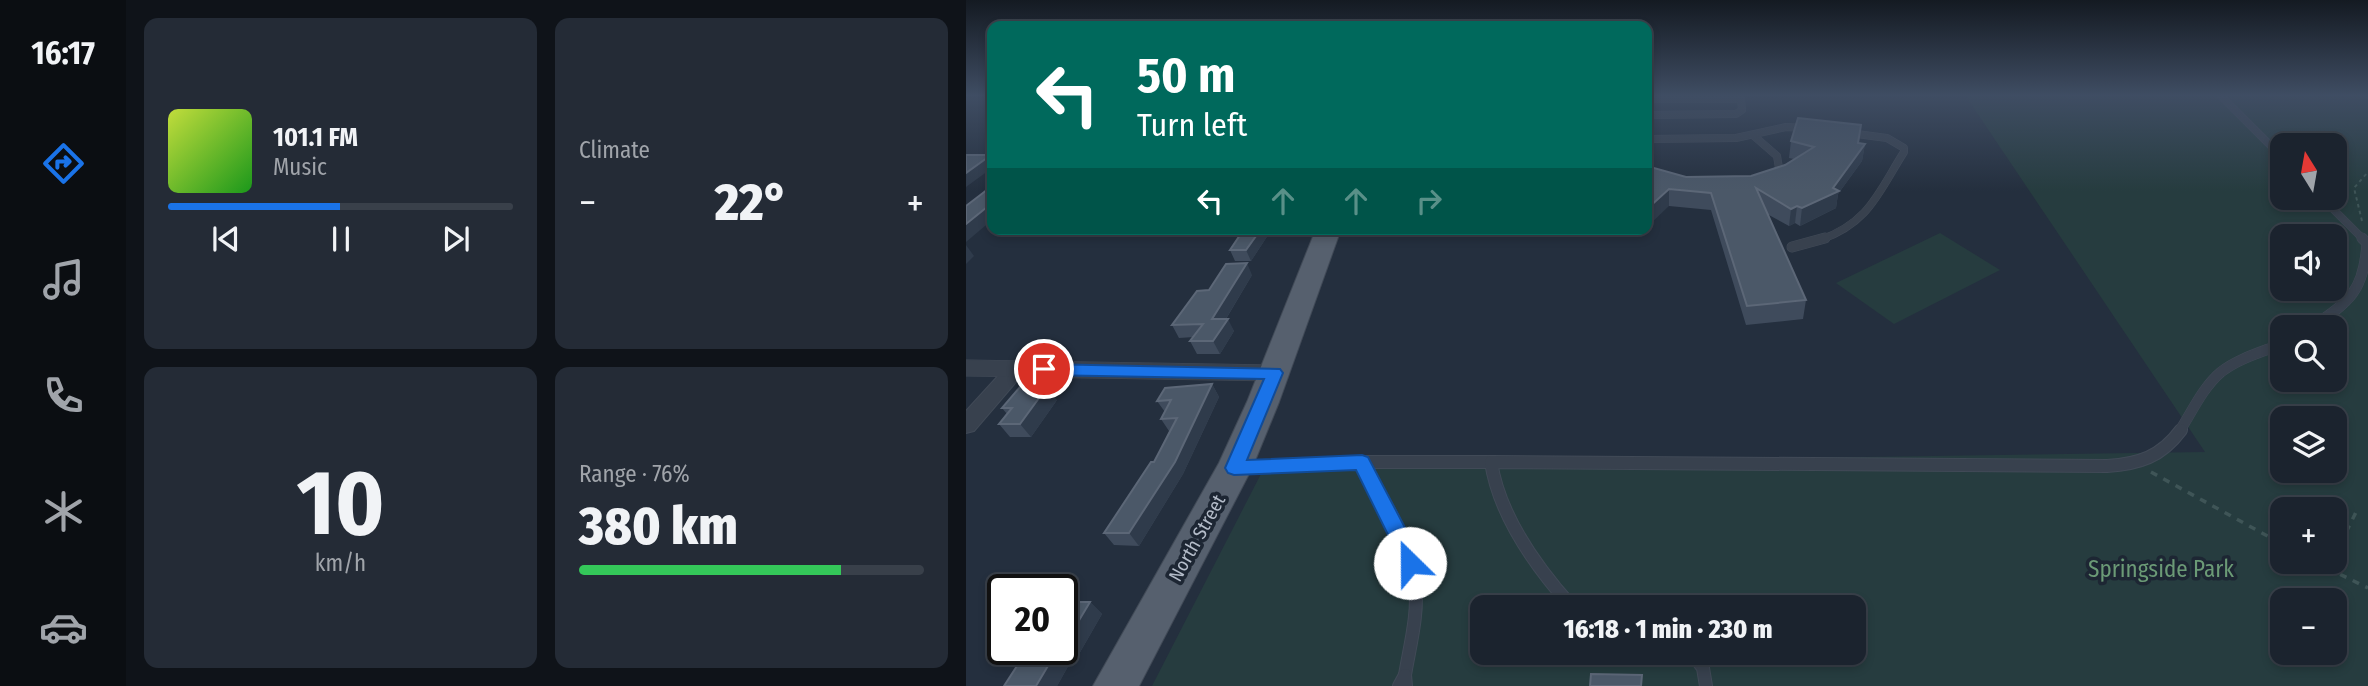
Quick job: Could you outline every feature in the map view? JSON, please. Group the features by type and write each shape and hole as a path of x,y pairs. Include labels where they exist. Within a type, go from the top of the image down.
{"main road":[{"name":"North Street","path":"1115,686 1234,468 1327,235"}],"street":[{"path":"966,368 1274,373"},
{"path":"966,425 1016,369"}],"lane":[{"path":"1652,139 1754,136 1786,127"},
{"path":"1786,127 1815,129"},
{"path":"2252,127 2270,145"},
{"path":"1792,247 1834,236 1863,217 1904,152 1900,143 1887,138 1842,132"},
{"path":"1754,136 1771,148 1779,160 1778,172 1766,180"},
{"path":"2329,315 2351,300 2366,274 2367,243 2334,210"},
{"path":"1234,468 1362,462 2056,467 2132,462 2158,454 2188,420 2215,378 2237,364 2270,349"},
{"path":"1362,462 1405,547 1415,580 1415,603 1403,682"},
{"path":"1491,462 1490,477 1511,518 1560,595"},
{"path":"1701,665 1706,686"}],"path":[{"path":"2367,243 2354,187 2368,172"},
{"path":"2132,462 2270,537"},
{"path":"2347,531 2358,508"},
{"path":"2339,574 2368,588"}],"green space":[{"name":"Springside Park","path":"1987,127 2368,127 2368,686 1152,686 1265,466 2205,452"},
{"path":"1940,233 2000,270 1894,324 1836,283"}],"building":[{"path":"1795,127 1861,127 1858,143 1865,144 1833,188 1839,191 1802,208 1797,206 1791,209 1756,188 1806,300 1747,306 1711,193 1669,189 1652,204 1652,167 1686,177 1751,176 1785,165 1814,147 1791,141"},
{"path":"966,155 987,155 987,158 966,173"},
{"path":"987,190 987,207 966,224 966,206"},
{"path":"1240,235 1257,235 1246,250 1230,250"},
{"path":"1247,263 1212,319 1228,319 1213,341 1190,341 1203,324 1172,325 1197,291 1209,290 1226,264"},
{"path":"1212,384 1175,462 1129,533 1104,533 1151,462 1154,462 1177,418 1161,419 1171,400 1157,401 1165,388"},
{"path":"1020,387 1047,387 1020,424 999,424 1012,408 1002,408"},
{"path":"1078,602 1090,602 1078,622"},
{"path":"1018,665 1048,665 1036,686 1004,686"},
{"path":"1591,674 1642,675 1641,686 1590,686"}],"route":[{"path":"1044,369 1274,373 1234,468 1362,462 1405,547 1410,563"}]}
